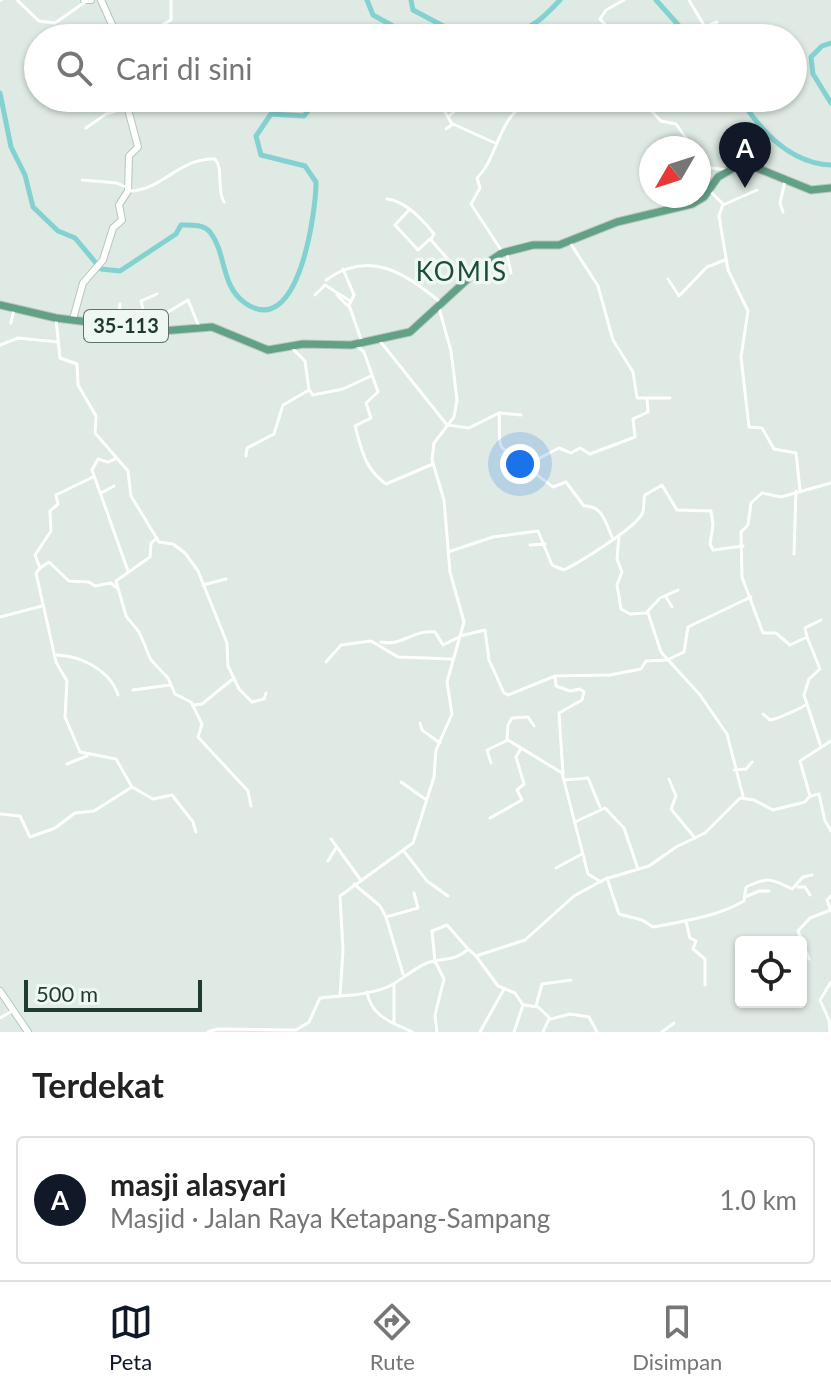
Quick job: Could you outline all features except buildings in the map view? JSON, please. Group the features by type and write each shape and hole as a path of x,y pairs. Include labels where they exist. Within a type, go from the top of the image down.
{"main road":[{"path":"728,170 737,166 757,168 811,190 831,188"},
{"name":"35-113","path":"711,190 728,170"},
{"name":"35-113","path":"0,305 56,318 152,329 215,328 262,348 351,345 410,332 466,280 504,252 569,241 617,222 675,208"}],"street":[{"path":"17,0 39,21 55,23 87,0"},
{"path":"101,0 112,24"},
{"path":"165,24 169,22 171,0"},
{"path":"605,24 600,19 606,10 624,0"},
{"path":"689,0 703,24"},
{"path":"712,24 717,22"},
{"path":"86,128 112,112"},
{"path":"73,319 82,285 106,254 113,228 122,220 119,205 128,190 129,156 138,147 128,112"},
{"path":"445,112 452,124 472,130 495,143"},
{"path":"448,117 454,112"},
{"path":"511,273 504,252 471,204 480,188 477,178 486,167 503,126 520,112"},
{"path":"652,112 661,121 676,124 684,136"},
{"path":"446,129 452,124"},
{"path":"82,180 117,183 128,190 148,189 174,169 215,159 220,169 219,189 224,202"},
{"path":"711,168 728,170"},
{"path":"783,212 780,203 785,181"},
{"path":"757,190 723,205 719,216 731,279 747,304 741,357 749,427 761,427 774,449 796,453 798,490 794,554"},
{"path":"711,192 723,205"},
{"path":"387,199 409,210 433,233 417,250 395,224 409,210"},
{"path":"431,238 439,253 466,280"},
{"path":"569,241 598,286 613,340 633,372 637,398 670,398"},
{"path":"668,279 679,296 707,267 725,260"},
{"path":"326,280 343,269 364,266 403,273 439,304 457,392 455,412 434,443 433,464 444,500 450,572 463,612 460,636 446,686 452,714 440,743 415,839 354,883 339,899 343,950 340,996"},
{"path":"343,269 354,295 350,308 362,343"},
{"path":"315,295 325,285 350,301"},
{"path":"336,293 342,303 350,308"},
{"path":"152,329 141,300 157,294"},
{"path":"152,329 163,315 188,300 200,328"},
{"path":"118,325 120,304"},
{"path":"11,323 14,308"},
{"path":"56,318 61,360 71,359 77,364 78,385 96,416 93,430 128,471 131,496 157,538 187,554 227,643 227,662 234,678 251,702 264,699 266,693"},
{"path":"0,345 18,338 58,342"},
{"path":"379,340 447,425 469,428 499,413 521,415"},
{"path":"351,345 364,352 378,392 366,403 371,417 355,426 366,463 386,484 433,464"},
{"path":"291,347 305,361 309,390 313,395 343,389 371,376"},
{"path":"246,456 247,448 274,434 283,405 309,390"},
{"path":"521,460 536,460 559,448 571,453 580,448 590,454 635,437 633,419 648,412 647,400"},
{"path":"499,413 500,444 506,452 521,460 553,487 566,482 584,506 593,506 602,514 612,539"},
{"path":"116,458 109,462 96,461 93,477 128,571"},
{"path":"40,568 35,555 51,531 50,511 58,504 56,495 93,477"},
{"path":"807,637 790,645 776,633 763,633 742,577 741,532 748,525 753,499 765,492 781,497 831,483"},
{"path":"448,552 486,539 538,531 552,565 559,571 590,559 619,536 642,516 645,495 662,485 677,510 711,511 713,525 710,544 713,550 743,546"},
{"path":"101,493 114,486"},
{"path":"619,536 617,559 622,572 617,585 620,607 630,614 647,612 665,596 678,590"},
{"path":"157,538 151,543 150,557 116,581 126,616 139,632 151,660 176,695 193,705 202,724 198,737 248,791 251,806"},
{"path":"530,545 545,544"},
{"path":"120,591 111,583 95,586 89,582 69,581 49,562 36,573 57,663 67,681 65,719 78,751 119,761 132,787 153,799 172,795 193,822 196,832"},
{"path":"203,585 226,579"},
{"path":"665,596 672,607"},
{"path":"326,662 341,645 396,644 422,631 435,632 443,645 460,636 485,630 489,660 505,695 555,676 623,674 641,669 646,661 667,660 684,652 688,627 751,597"},
{"path":"0,617 42,606"},
{"path":"647,612 658,647 700,695 727,734 743,797 775,810 820,795 825,821 831,831"},
{"path":"821,620 805,628 820,669 807,683 804,695 821,747"},
{"path":"377,642 398,657 452,659"},
{"path":"57,655 87,661 109,677 118,695"},
{"path":"555,676 556,686 560,689 580,689 584,692 579,703 559,713 564,777 589,877 601,882"},
{"path":"193,705 202,704 234,678"},
{"path":"133,690 170,685"},
{"path":"763,714 770,720 778,719 789,710 807,704"},
{"path":"507,740 512,718 526,716 534,726"},
{"path":"420,723 422,730 440,743"},
{"path":"507,740 520,750 551,764 564,777 588,778 601,809"},
{"path":"491,763 487,750 507,740"},
{"path":"810,796 800,761 831,741"},
{"path":"490,818 522,800 517,790 524,784 516,757 520,750"},
{"path":"67,764 90,754"},
{"path":"734,770 746,769 752,762"},
{"path":"669,779 676,796 671,809 695,838"},
{"path":"401,782 425,799"},
{"path":"0,814 20,816 30,837 55,828 75,813 94,811 132,787"},
{"path":"476,956 525,940 574,896 607,878 649,866 695,838 743,797"},
{"path":"575,822 605,808 622,823 633,846 638,869"},
{"path":"331,839 360,879"},
{"path":"328,861 336,848"},
{"path":"403,850 427,881 448,896"},
{"path":"556,868 582,854"},
{"path":"795,888 803,877 812,875"},
{"path":"607,878 617,911 625,918 642,920 653,927 686,922 729,909 745,897 759,891 769,891"},
{"path":"745,897 746,887 761,880 778,880 787,888 802,886 810,895"},
{"path":"354,883 377,903 386,917 403,974"},
{"path":"386,917 418,908 414,893"},
{"path":"809,959 798,932 810,918 831,911 827,899 831,896"},
{"path":"686,922 690,938 696,941 693,949 705,959 705,985"},
{"path":"437,1032 435,1015 444,979 435,961 432,935 435,928 443,924 451,928 504,989 515,993 523,1005"},
{"path":"208,1032 217,1029 296,1031 309,1022 320,998 367,992 394,984 403,974 435,961 458,958 468,949"},
{"path":"536,1006 542,984 571,980"},
{"path":"830,1032 829,1020 820,1000 831,982"},
{"path":"394,984 394,1025"},
{"path":"480,1032 504,989"},
{"path":"0,992 28,1032"},
{"path":"367,992 372,1007 394,1025 412,1032"},
{"path":"523,1005 536,1006 549,1019"},
{"path":"514,1032 523,1005"},
{"path":"0,1018 14,1010"},
{"path":"549,1019 568,1014 589,1017 597,1032"},
{"path":"543,1032 549,1019"},
{"path":"662,1032 674,1023"}],"waterway":[{"path":"367,0 373,15 389,24"},
{"path":"411,0 413,10 440,24"},
{"path":"532,24 560,0"},
{"path":"656,0 677,24"},
{"path":"831,43 822,46 811,57 813,74 831,103"},
{"path":"0,93 11,147 25,175 33,207 58,231 75,238 101,269 120,271 176,234 181,225 200,226 207,229 215,241 227,278 237,296 245,303 264,310 279,304 291,289 301,268 308,243 316,182 305,166 261,155 256,136 271,114 304,116 307,112"},
{"path":"750,112 767,134 790,152 816,163 831,165"}],"place":[{"name":"masji alasyari","path":"745,188"}],"district":[{"name":"KOMIS","path":"462,272"}]}
